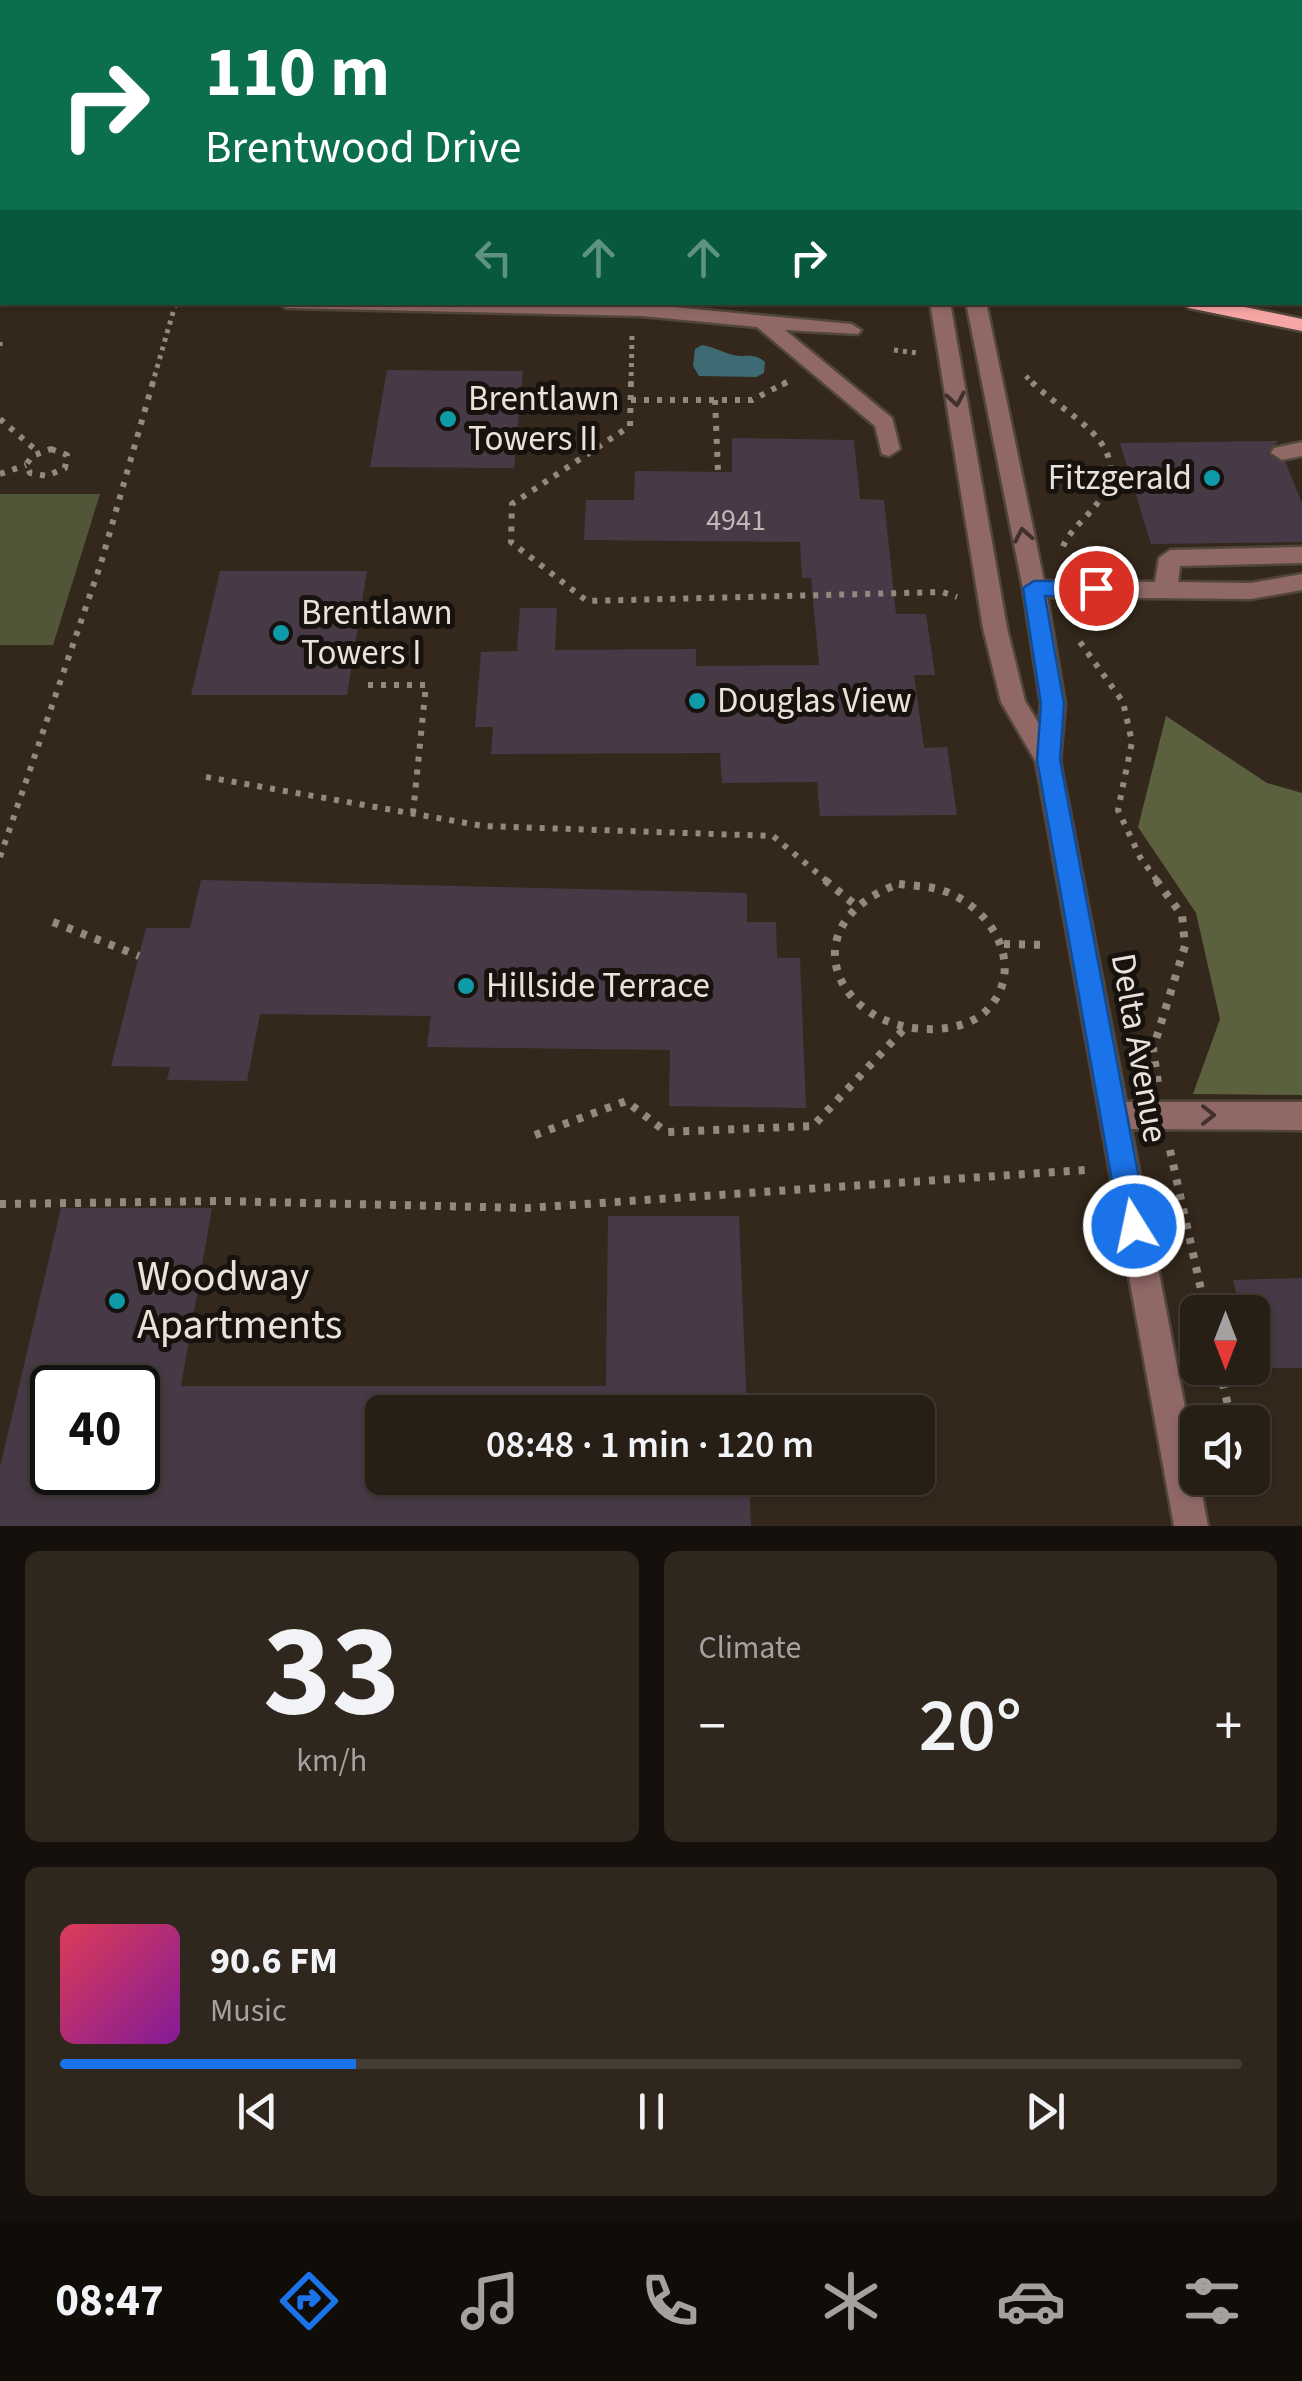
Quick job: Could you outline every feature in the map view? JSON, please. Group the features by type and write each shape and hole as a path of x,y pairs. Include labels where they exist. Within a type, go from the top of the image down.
{"main road":[{"path":"1204,305 1302,325"}],"street":[{"path":"420,305 642,310 851,330"},
{"name":"Delta Avenue","path":"940,305 994,628 1013,702 1048,760"},
{"name":"Delta Avenue","path":"977,305 1034,588 1052,704 1048,760 1191,1526"},
{"path":"763,322 884,423 888,449"},
{"path":"1165,590 1170,558 1302,555"},
{"path":"1034,588 1251,590 1302,582"},
{"path":"1114,1115 1302,1116"}],"path":[{"path":"0,858 101,562 175,305"},
{"path":"632,325 630,426 512,504 511,542 587,601 942,592 973,602"},
{"path":"631,400 752,400 817,367"},
{"path":"1024,371 1029,381 1082,422 1111,458 1113,471 1102,498 1064,542 1058,562"},
{"path":"715,400 718,472"},
{"path":"0,418 38,452 63,452 68,464 54,475 41,477 30,473 26,465"},
{"path":"0,474 26,465 38,452"},
{"path":"1077,636 1123,702 1132,742 1118,810 1140,857 1182,914 1186,946 1153,1049 1158,1088"},
{"path":"368,685 426,685 413,813"},
{"path":"206,777 483,826 773,836 854,904"},
{"path":"899,884 926,884 953,892 976,905 1004,944 1008,971 1000,994 984,1014 961,1027 933,1032 904,1029 864,1008 838,974 834,949 839,924 854,904 874,891 899,884"},
{"path":"53,922 139,956"},
{"path":"1004,944 1046,945"},
{"path":"535,1135 626,1101 666,1132 813,1126 904,1029"},
{"path":"0,1204 220,1200 527,1208 1085,1170"},
{"path":"1181,1209 1202,1295"}],"green space":[{"path":"0,494 100,494 53,645 0,645"},
{"path":"1166,716 1267,783 1302,793 1302,1095 1193,1094 1220,1019 1196,913 1138,827"}],"water":[{"path":"702,345 733,355 757,357 765,362 764,373 756,377 699,376 693,366 695,349"}],"building":[{"name":"Brentlawn Towers II","path":"387,370 523,371 514,468 370,467"},
{"name":"Douglas View","path":"732,438 854,440 860,499 884,500 896,614 926,614 935,675 914,675 924,748 947,747 957,815 820,816 817,782 722,783 720,753 491,754 493,727 475,727 481,652 517,651 520,608 557,608 555,650 696,649 696,666 819,665 811,578 802,578 800,542 584,540 586,500 634,500 635,471 732,472"},
{"name":"Fitzgerald","path":"1278,441 1267,454 1286,463 1302,503 1302,542 1151,544 1120,443"},
{"name":"Brentlawn Towers I","path":"220,571 367,571 347,695 191,695"},
{"name":"Hillside Terrace","path":"201,880 747,893 747,922 776,922 777,958 800,958 806,1108 669,1106 670,1050 427,1047 431,1016 260,1014 247,1081 167,1080 170,1067 111,1066 146,928 190,928"},
{"name":"Woodway Apartments","path":"61,1208 212,1208 181,1386 606,1386 608,1216 739,1216 746,1395 365,1395 365,1495 750,1495 751,1526 0,1526 0,1467"},
{"path":"1302,1278 1302,1368 1270,1368 1270,1295 1237,1295 1233,1280"}],"place":[{"name":"Brentlawn Towers II","path":"448,419"},
{"name":"Fitzgerald","path":"1212,478"},
{"name":"Brentlawn Towers I","path":"281,633"},
{"name":"Douglas View","path":"697,701"},
{"name":"Hillside Terrace","path":"466,986"},
{"name":"Woodway Apartments","path":"117,1301"}],"route":[{"path":"1096,588 1034,588 1052,704 1048,760 1134,1226"}]}
